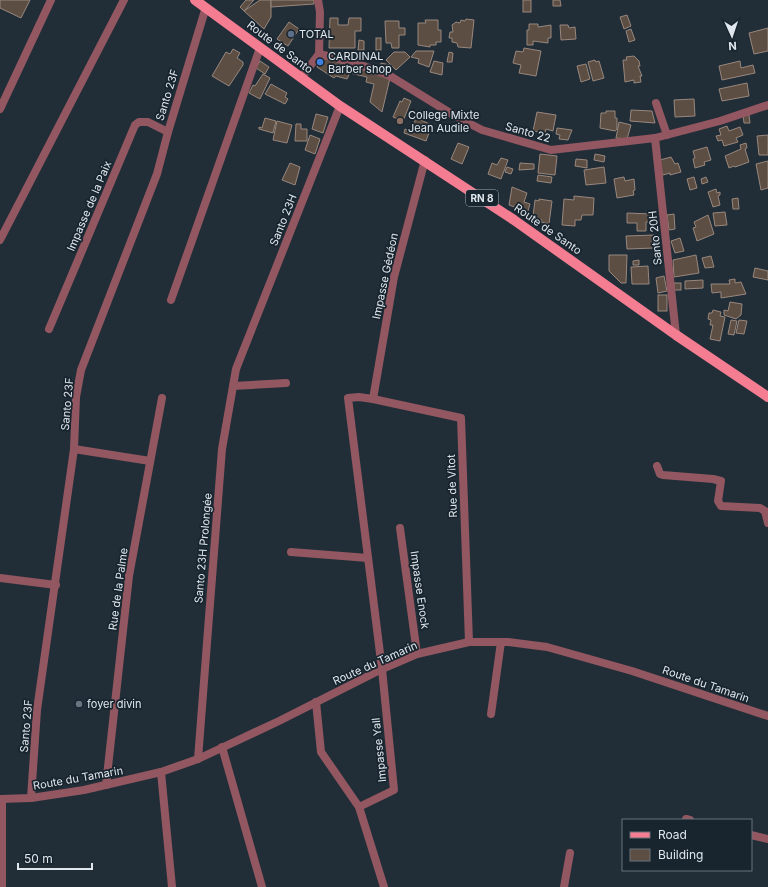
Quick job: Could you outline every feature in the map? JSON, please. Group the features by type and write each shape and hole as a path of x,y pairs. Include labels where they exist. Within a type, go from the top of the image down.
{"main road":[{"name":"Route de Santo","path":"195,0 340,106 514,220 676,335 768,397"}],"street":[{"path":"0,109 51,0"},
{"path":"0,240 124,0"},
{"path":"301,78 319,54 320,12 318,0"},
{"name":"Santo 23F","path":"31,798 37,710 74,449 76,397 81,370 154,181 206,7"},
{"path":"171,300 260,48"},
{"name":"Santo 22","path":"319,54 353,62 390,76 455,116 482,130 551,150 656,138 720,121 768,105"},
{"path":"656,103 667,135"},
{"name":"Santo 23H","path":"246,341 340,106"},
{"name":"Impasse de la Paix","path":"49,328 135,124 139,122 148,122 168,132"},
{"name":"Santo 20H","path":"656,138 676,335"},
{"name":"Impasse Gédéon","path":"374,399 394,277 424,160"},
{"name":"Santo 23H Prolongée","path":"198,759 222,449 236,369 246,341"},
{"path":"233,386 286,383"},
{"path":"374,399 359,397 348,398 382,669"},
{"name":"Rue de la Palme","path":"106,785 129,576 162,398"},
{"name":"Rue de Vitot","path":"374,399 461,418 469,642"},
{"path":"74,449 150,461"},
{"path":"657,466 660,474 663,475 721,481 718,501 721,506 760,508 765,511 768,523"},
{"name":"Impasse Enock","path":"400,528 417,654"},
{"path":"291,552 368,558"},
{"path":"0,578 56,584"},
{"name":"Route du Tamarin","path":"1,800 31,798 106,785 161,772 198,759 382,669 417,654 469,642 500,642 555,649 632,671 768,716"},
{"path":"491,714 500,642"},
{"name":"Impasse Yall","path":"359,807 394,790 382,669"},
{"path":"316,702 321,752 359,807 384,887"},
{"path":"222,747 262,887"},
{"path":"161,772 172,887"},
{"path":"1,800 2,887"},
{"path":"752,835 768,839"},
{"path":"564,887 570,853"}],"building":[{"path":"0,0 30,0 21,18 0,8"},
{"path":"246,0 254,0 244,11 240,7"},
{"path":"260,0 271,0 271,17 264,29 244,11"},
{"path":"271,0 314,0 314,4 271,7"},
{"path":"523,0 531,0 531,12 523,12"},
{"path":"553,0 560,0 561,6 553,6"},
{"path":"627,15 631,26 624,29 620,17"},
{"path":"330,18 338,18 338,25 348,25 349,18 361,18 361,31 355,31 355,48 329,48"},
{"path":"466,19 474,20 471,48 458,47 457,43 452,42 452,38 449,38 450,32 453,32 452,25 456,22 460,23 461,20 465,21"},
{"path":"425,20 438,20 438,30 441,30 441,42 436,42 436,45 430,45 430,47 418,45 418,23 426,23"},
{"path":"385,21 399,21 399,28 405,28 405,35 399,35 399,48 392,48 391,43 386,43"},
{"path":"289,22 299,29 288,46 277,39"},
{"path":"529,24 538,24 538,27 551,25 551,38 548,38 548,43 533,41 533,45 527,45 527,30 529,30"},
{"path":"560,25 568,25 569,28 575,27 576,39 561,40"},
{"path":"768,28 768,51 754,54 749,33"},
{"path":"631,29 635,40 629,42 626,31"},
{"path":"376,38 381,38 381,50 376,50"},
{"path":"359,40 364,41 364,50 358,50"},
{"path":"524,48 541,51 536,76 519,73 521,65 513,63 516,51 523,52"},
{"path":"233,49 240,53 237,58 243,62 243,65 229,86 212,76 226,52 230,54"},
{"path":"416,51 434,51 429,67 418,63 419,59 411,57"},
{"path":"394,52 405,52 410,57 396,70 386,60"},
{"path":"449,52 453,53 452,62 447,62"},
{"path":"634,56 639,61 640,66 638,66 642,76 640,76 641,82 634,83 634,80 625,82 623,60 627,60 626,57"},
{"path":"321,57 390,78 382,112 370,102 374,84 366,82 367,77 350,73 347,79 336,76 334,78 317,67"},
{"path":"595,60 596,62 599,61 604,78 593,81 588,62"},
{"path":"260,61 269,67 265,74 256,68"},
{"path":"434,61 443,63 442,75 430,72"},
{"path":"740,61 741,68 753,65 755,73 722,80 719,66"},
{"path":"381,63 390,65 389,71 380,69"},
{"path":"586,64 590,79 581,82 577,66"},
{"path":"263,74 270,78 260,99 249,93 253,85 255,86"},
{"path":"747,83 749,96 722,101 719,89"},
{"path":"271,84 287,93 285,97 288,99 285,104 265,94"},
{"path":"404,98 411,101 403,121 393,117 400,101 402,102"},
{"path":"694,99 695,116 675,117 674,100"},
{"path":"631,110 652,111 655,123 630,121"},
{"path":"606,111 615,111 615,118 617,118 617,129 615,131 600,128 601,113 606,113"},
{"path":"537,112 556,115 553,131 546,129 545,133 533,131"},
{"path":"316,114 328,117 323,133 312,129"},
{"path":"743,115 749,115 750,123 744,123"},
{"path":"265,118 276,121 273,133 259,129 259,127 262,128"},
{"path":"416,118 432,125 426,141 404,133 405,129 411,131"},
{"path":"277,121 292,125 287,143 273,140"},
{"path":"619,122 631,125 627,139 616,138"},
{"path":"296,124 301,124 301,129 307,129 307,141 295,141"},
{"path":"727,126 729,131 740,127 743,135 736,138 738,142 724,146 722,140 718,141 716,136 721,135 719,129"},
{"path":"557,128 572,130 568,140 559,139 560,135 556,134"},
{"path":"310,135 320,139 315,154 305,150"},
{"path":"768,135 768,155 759,155 757,136"},
{"path":"458,143 469,147 462,164 451,159"},
{"path":"746,143 747,148 745,149 749,162 729,168 725,156 741,149 740,145"},
{"path":"707,147 711,160 704,162 705,165 695,168 693,151"},
{"path":"540,154 557,156 555,175 538,173"},
{"path":"595,154 605,156 604,162 594,160"},
{"path":"671,157 675,164 678,163 681,172 663,175 659,163 660,160"},
{"path":"501,158 508,160 501,179 488,174 492,163 497,165"},
{"path":"576,159 587,160 587,168 575,166"},
{"path":"768,161 768,188 761,190 756,164"},
{"path":"290,163 300,167 295,185 282,180"},
{"path":"520,163 534,164 534,169 519,170"},
{"path":"507,167 513,169 511,174 505,172"},
{"path":"604,167 606,183 586,185 584,170"},
{"path":"538,175 552,177 551,183 537,181"},
{"path":"624,177 625,181 634,179 634,195 617,198 614,179"},
{"path":"694,177 697,188 690,190 687,179"},
{"path":"706,177 708,182 702,184 701,179"},
{"path":"512,187 527,193 524,202 530,204 527,214 519,211 520,209 509,205"},
{"path":"716,189 717,193 720,192 720,195 718,196 720,205 713,207 708,192"},
{"path":"574,196 594,198 593,215 582,215 581,220 575,220 575,226 562,225 564,199 574,200"},
{"path":"738,198 739,209 733,209 732,199"},
{"path":"539,199 552,201 549,224 541,222 542,220 535,219 536,216 533,216 535,200 539,201"},
{"path":"725,212 727,225 715,226 713,213"},
{"path":"627,213 651,214 650,222 646,222 646,231 637,231 637,223 627,223"},
{"path":"674,214 675,229 669,230 667,215"},
{"path":"708,215 714,234 697,241 693,228 696,227 694,222"},
{"path":"654,235 655,248 627,249 626,236"},
{"path":"680,238 684,251 675,253 671,241"},
{"path":"609,255 627,255 626,283 621,283 609,271"},
{"path":"696,255 699,273 674,277 673,260"},
{"path":"711,256 714,267 705,268 702,258"},
{"path":"639,260 639,265 633,265 633,261"},
{"path":"648,266 649,284 632,284 631,267"},
{"path":"755,268 768,271 768,280 753,277"},
{"path":"664,276 667,291 658,293 656,278"},
{"path":"735,279 735,283 741,282 746,294 721,298 721,292 712,293 711,284 730,284 729,280"},
{"path":"703,280 703,288 685,289 685,281"},
{"path":"674,283 681,283 681,290 674,290"},
{"path":"658,295 667,295 667,311 658,311"},
{"path":"730,302 742,304 741,315 736,319 724,315 724,310 728,311"},
{"path":"713,310 721,312 720,316 725,317 720,341 710,339 713,325 710,325 711,320 708,319 709,313 712,313"},
{"path":"731,320 737,321 734,335 728,334"},
{"path":"739,320 747,321 744,334 736,333"}],"place":[{"name":"TOTAL","path":"291,34"},
{"name":"CARDINAL Barber shop","path":"320,62"},
{"name":"College Mixte Jean Audile","path":"400,121"},
{"name":"foyer divin","path":"79,704"}]}
